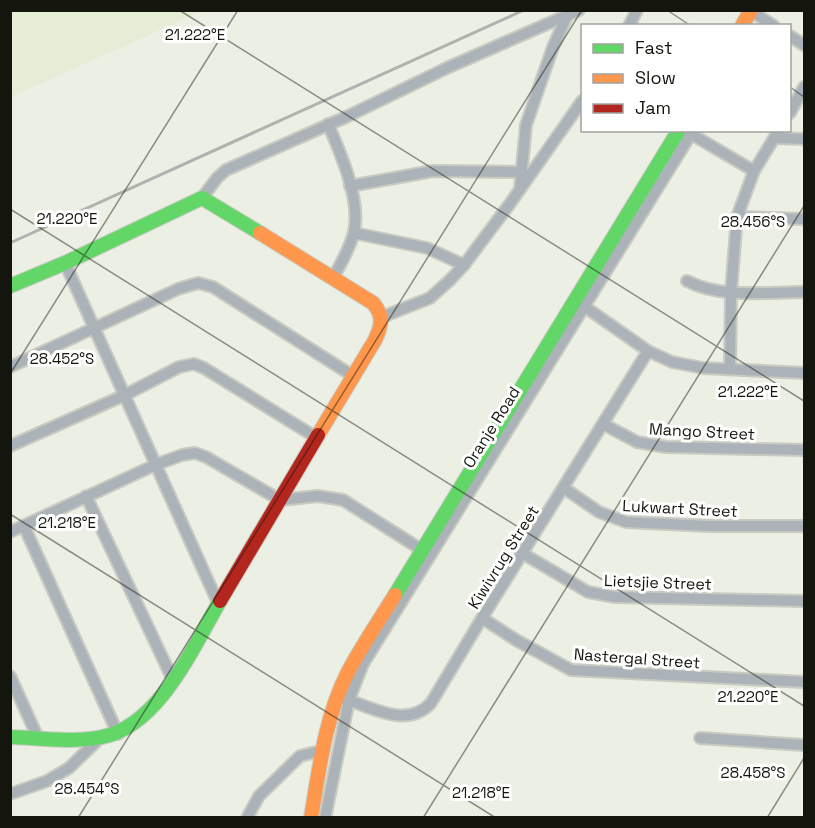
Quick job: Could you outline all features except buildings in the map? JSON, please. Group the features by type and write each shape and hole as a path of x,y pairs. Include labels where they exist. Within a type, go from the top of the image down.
{"street":[{"path":"10,286 65,263 202,198 226,170 579,10"},
{"path":"630,24 637,10"},
{"path":"743,24 751,11 771,24"},
{"path":"519,189 526,125 553,47 567,16"},
{"path":"791,37 804,45"},
{"path":"791,110 804,87"},
{"path":"382,317 429,298 442,289 464,265 560,135 581,103"},
{"path":"328,124 340,151 355,212 354,234 333,278"},
{"path":"311,818 324,750 355,660 685,132 754,171"},
{"path":"730,368 731,292 737,217 754,171 777,134 804,139"},
{"path":"350,186 433,171 521,172"},
{"path":"10,737 99,739 118,734 147,716 173,680 378,332 382,317 373,303 202,198"},
{"path":"737,217 804,219"},
{"path":"354,234 427,248 464,265"},
{"path":"65,263 218,603"},
{"path":"687,281 709,290 804,292"},
{"path":"10,367 154,298 188,285 203,283 213,287 353,376"},
{"path":"579,303 648,351 672,362 690,366 804,372"},
{"name":"Oranje Road","path":"325,818 343,699 579,303"},
{"name":"Kiwivrug Street","path":"343,699 389,715 403,716 422,712 436,697 482,618 648,351"},
{"path":"10,446 179,367 198,365 317,438"},
{"name":"Mango Street","path":"603,424 637,442 666,447 804,450"},
{"path":"10,532 155,465 182,455 195,453 206,456 280,500 318,496 343,501 422,550"},
{"name":"Lukwart Street","path":"564,488 599,512 626,522 709,526 804,526"},
{"path":"86,496 173,680"},
{"path":"24,526 118,734"},
{"name":"Lietsjie Street","path":"522,553 596,595 804,602"},
{"name":"Nastergal Street","path":"482,618 524,645 572,670 804,682"},
{"path":"10,676 39,738"},
{"path":"700,738 804,745"},
{"path":"10,794 47,781 69,768 99,739"},
{"path":"247,818 259,796 300,756 324,750"}],"shaded area":[{"path":"11,10 202,10 202,11 11,97"}],"railway":[{"path":"10,243 524,10"}],"traffic: fast":[{"path":"395,595 678,132"},
{"path":"10,286 65,263 202,198 260,233"},
{"path":"10,737 56,740 102,737 122,730 141,718 172,682 220,601"}],"traffic: slow":[{"path":"743,24 751,10"},
{"path":"260,233 373,303 380,316 379,330 375,340 318,435"},
{"path":"311,818 324,744 339,691 358,654 395,595"}],"traffic: jam":[{"path":"220,601 318,435"}]}
